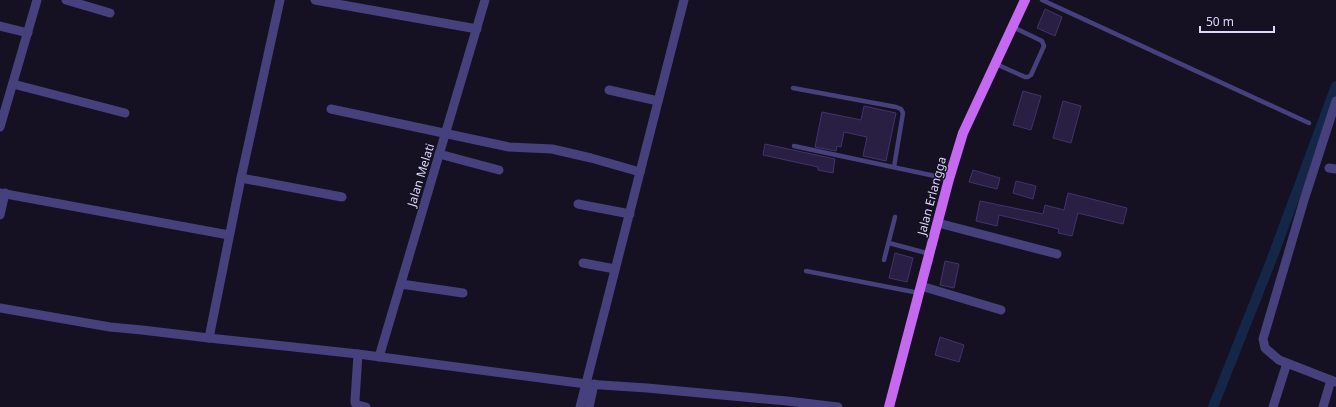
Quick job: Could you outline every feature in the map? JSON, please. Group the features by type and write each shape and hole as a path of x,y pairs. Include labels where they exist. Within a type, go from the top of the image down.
{"main road":[{"name":"Jalan Erlangga","path":"889,407 949,179 963,133 1024,0"}],"street":[{"path":"0,127 38,0"},
{"path":"66,0 110,13"},
{"path":"208,338 280,0"},
{"path":"315,0 477,29"},
{"name":"Jalan Melati","path":"379,357 485,0"},
{"path":"589,407 590,384 615,269 684,0"},
{"path":"0,26 28,34"},
{"path":"13,84 125,113"},
{"path":"609,90 658,101"},
{"path":"0,93 9,96"},
{"path":"1323,407 1334,381 1279,360 1265,348 1263,339 1306,193 1336,101"},
{"path":"331,110 509,147 552,149 640,172"},
{"path":"439,154 499,170"},
{"path":"241,178 342,197"},
{"path":"0,215 2,193 229,235"},
{"path":"578,204 630,214"},
{"path":"938,222 1057,254"},
{"path":"583,263 615,269"},
{"path":"401,284 463,293"},
{"path":"920,290 1001,310"},
{"path":"0,308 110,327 358,354 590,384 717,394 838,407"},
{"path":"358,354 355,403 362,407 366,407"},
{"path":"1273,407 1287,363"},
{"path":"580,407 590,384"}],"lane":[{"path":"1042,0 1309,123"},
{"path":"994,63 1025,77 1032,75 1044,46 1043,43 1042,41 1012,27"},
{"path":"793,88 901,109 903,113 894,167"},
{"path":"794,146 949,179"},
{"path":"884,260 895,216"},
{"path":"889,243 930,254"},
{"path":"806,271 920,290"}],"building":[{"path":"1045,9 1062,17 1055,36 1037,28"},
{"path":"1023,91 1041,96 1031,130 1013,125"},
{"path":"1063,101 1081,106 1071,143 1053,138"},
{"path":"864,106 896,113 886,161 863,156 867,137 844,132 841,147 837,146 836,151 815,147 822,112 861,120"},
{"path":"765,144 835,159 833,173 818,170 818,167 763,155"},
{"path":"973,170 1000,178 997,189 969,182"},
{"path":"1016,181 1036,186 1033,199 1013,193"},
{"path":"1068,193 1127,208 1123,224 1078,213 1072,236 1058,233 1059,229 999,215 997,226 976,221 980,201 1043,214 1045,205 1064,210"},
{"path":"895,253 913,258 907,282 889,278"},
{"path":"945,261 959,264 954,288 940,285"},
{"path":"940,337 964,345 959,362 935,355"}],"waterway":[{"path":"1213,407 1271,261 1336,86"}]}
